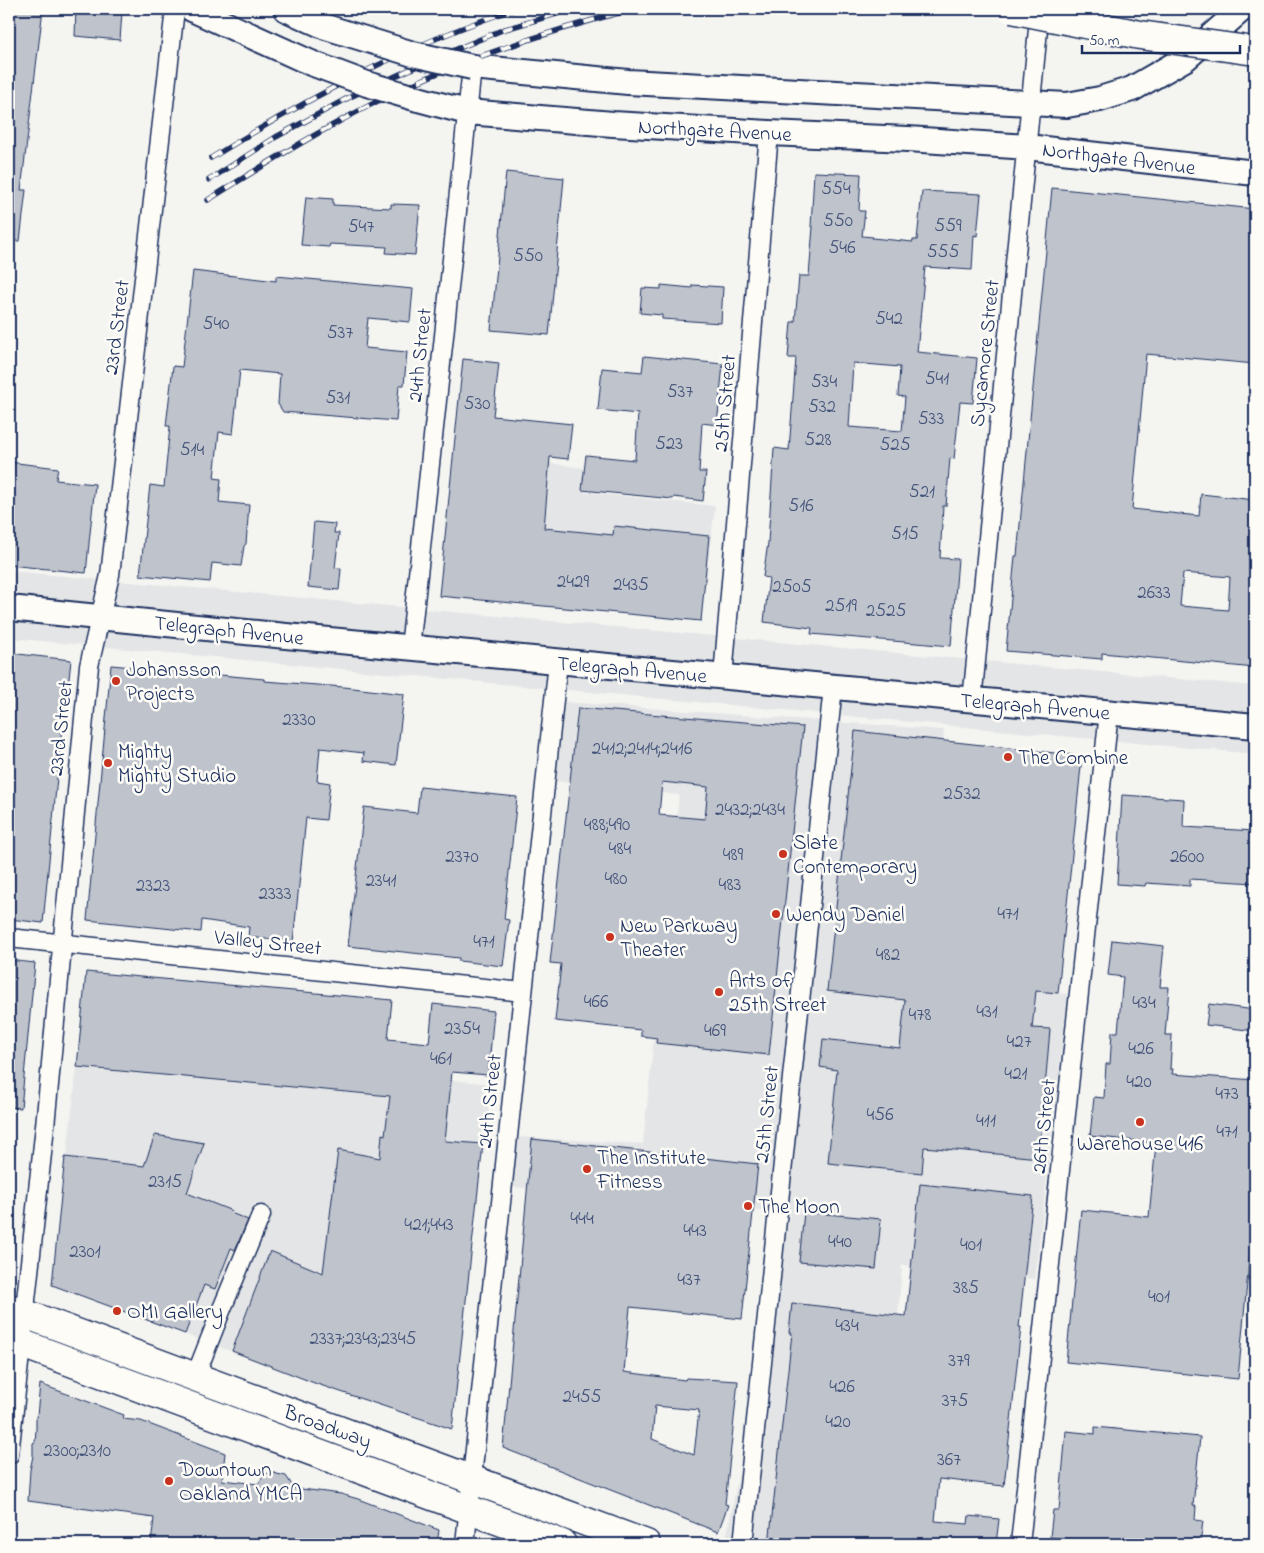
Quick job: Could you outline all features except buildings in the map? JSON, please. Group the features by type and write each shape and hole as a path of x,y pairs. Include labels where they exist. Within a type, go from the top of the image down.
{"main road":[{"name":"Northgate Avenue","path":"192,9 311,63 367,84 468,112 613,124 1027,147 1255,173"},
{"name":"Northgate Avenue","path":"286,9 326,27 413,54 472,67 628,82 1067,105 1100,99 1132,89 1186,58 1242,9"},
{"path":"1012,9 1140,35 1255,50"},
{"name":"Telegraph Avenue","path":"9,608 410,648 1255,726"},
{"name":"Broadway","path":"16,1311 646,1544"},
{"name":"Broadway","path":"14,1341 562,1544"}],"street":[{"name":"23rd Street","path":"9,1455 16,1311 45,1126 89,666 110,575 175,9"},
{"name":"Sycamore Street","path":"972,701 1040,9"},
{"name":"24th Street","path":"410,648 472,67"},
{"name":"25th Street","path":"723,677 769,133"},
{"name":"24th Street","path":"465,1544 558,662"},
{"name":"25th Street","path":"743,1544 833,688"},
{"name":"26th Street","path":"1020,1544 1110,712"},
{"name":"Valley Street","path":"9,938 523,992"},
{"path":"195,1377 220,1311 261,1215"}],"shaded area":[{"path":"549,463 583,468 585,492 715,506 701,621 534,605"},
{"path":"9,571 1255,686 1255,754 9,638"},
{"path":"564,702 944,730 934,837 942,981 1068,994 1035,1279 902,1265 881,1544 725,1544 790,1214 512,1187 516,1137 643,1144 679,795 554,781"},
{"path":"77,1067 383,1096 385,1073 491,1084 485,1145 382,1135 367,1286 410,1290 365,1401 52,1285"}],"railway":[{"path":"462,11 468,9"},
{"path":"211,158 359,74 436,39 515,9"},
{"path":"209,180 276,137 348,98 502,30 573,9"},
{"path":"208,200 345,118 402,89 481,56 582,23 633,9"}],"place":[{"name":"Johansson Projects","path":"116,681"},
{"name":"The Combine","path":"1008,757"},
{"name":"Mighty Mighty Studio","path":"108,763"},
{"name":"Slate Contemporary","path":"783,854"},
{"name":"Wendy Daniel","path":"776,914"},
{"name":"New Parkway Theater","path":"610,937"},
{"name":"Arts of 25th Street","path":"719,992"},
{"name":"Warehouse 416","path":"1140,1122"},
{"name":"The Institute Fitness","path":"587,1169"},
{"name":"The Moon","path":"748,1206"},
{"name":"OMI Gallery","path":"117,1311"},
{"name":"Downtown Oakland YMCA","path":"169,1481"}]}
